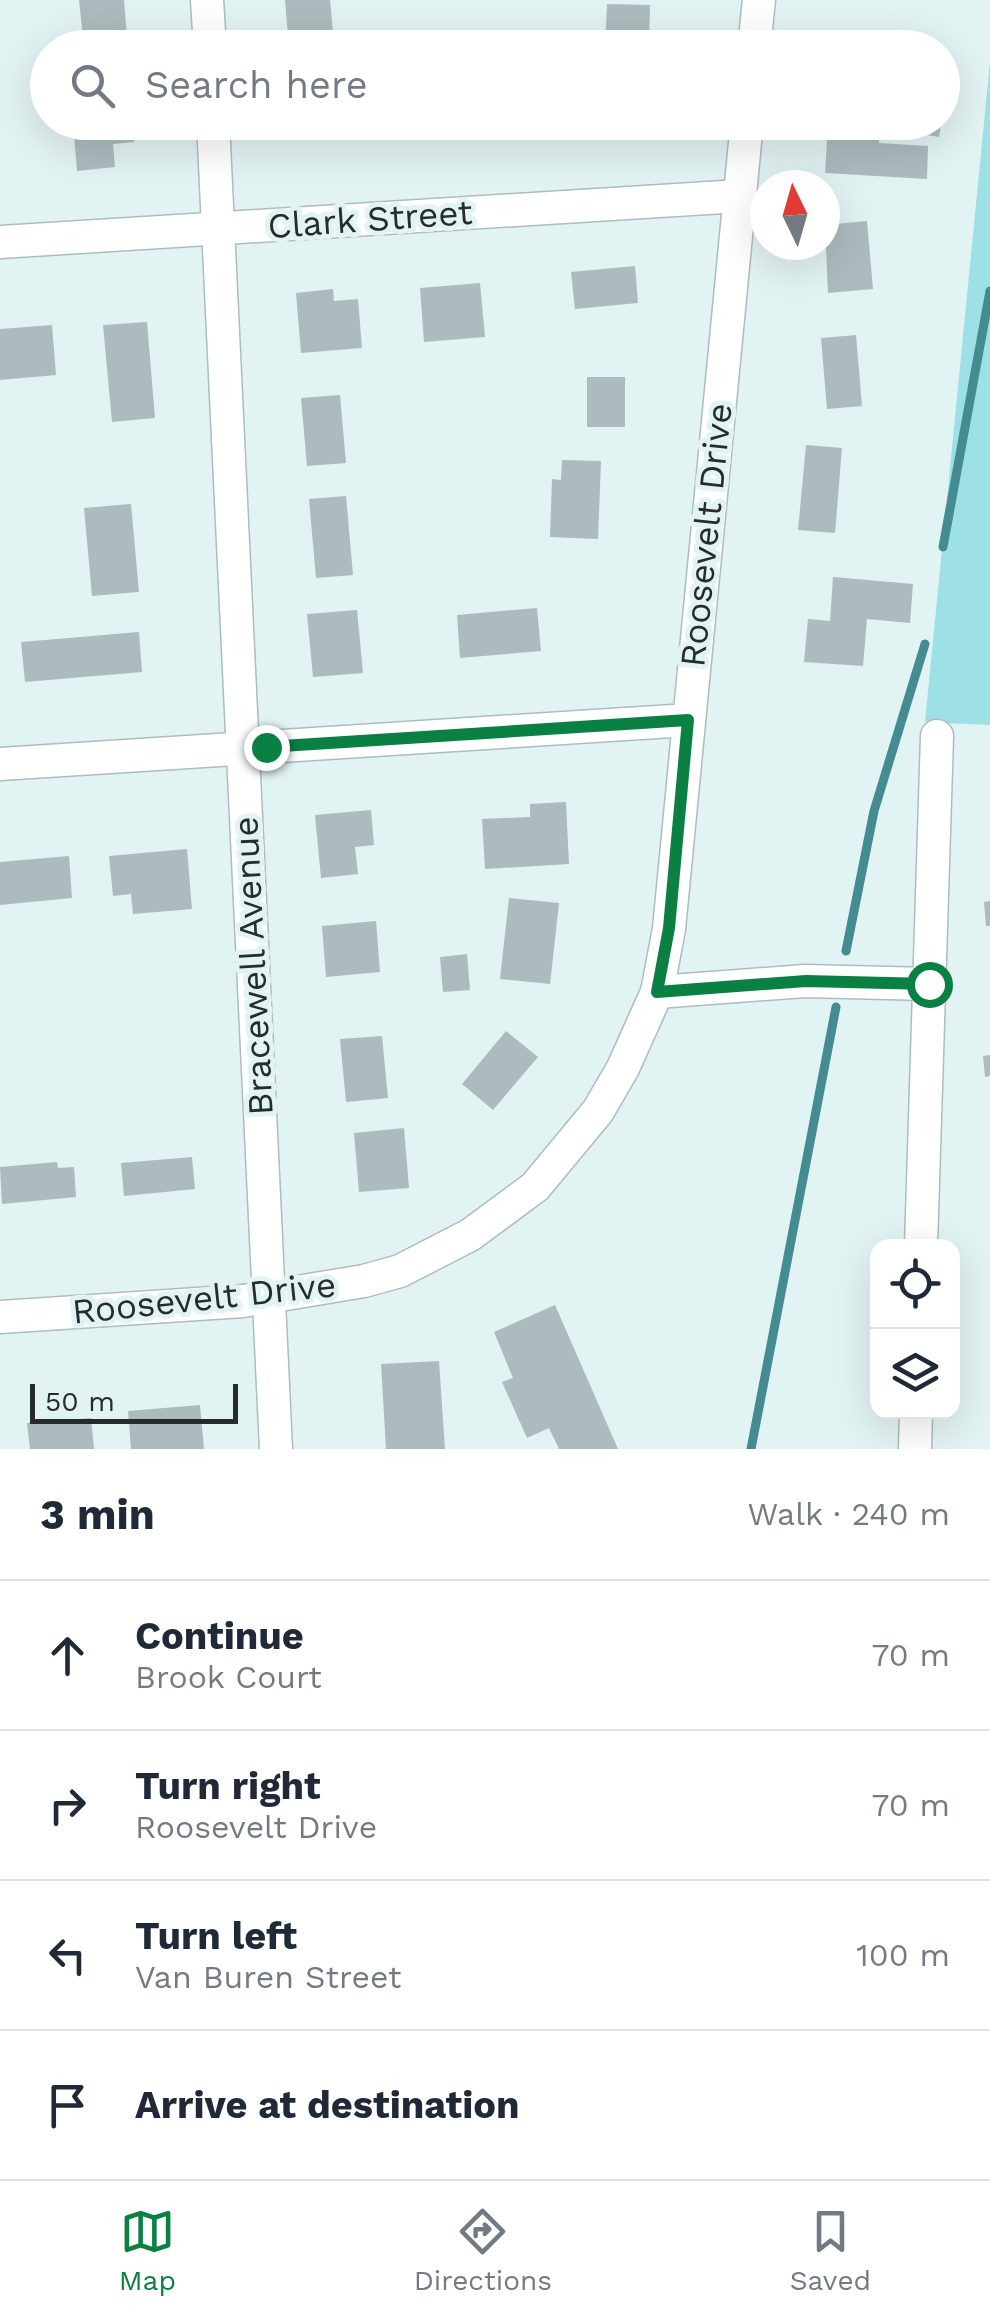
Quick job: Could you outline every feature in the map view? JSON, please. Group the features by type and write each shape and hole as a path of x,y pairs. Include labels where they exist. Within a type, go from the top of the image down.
{"street":[{"path":"208,0 209,30"},
{"path":"756,30 759,0"},
{"name":"Bracewell Avenue","path":"214,140 276,1449"},
{"name":"Roosevelt Drive","path":"0,1316 244,1301 364,1281 400,1271 470,1235 535,1187 598,1110 657,992 669,928 745,140"},
{"name":"Clark Street","path":"0,242 740,196"},
{"path":"0,764 688,720"},
{"path":"921,1239 936,736"},
{"path":"657,992 806,981 929,984"},
{"path":"915,1448 916,1419"}],"shaded area":[{"path":"990,62 990,725 925,722"}],"building":[{"path":"79,0 124,0 126,30 82,30"},
{"path":"285,0 330,0 333,30 288,30"},
{"path":"607,4 650,5 649,30 606,30"},
{"path":"74,140 134,140 113,144 115,167 77,171"},
{"path":"827,140 879,140 879,143 928,146 927,179 825,170"},
{"path":"867,221 873,289 828,293 827,260 840,260 840,224"},
{"path":"635,266 638,303 575,309 571,272"},
{"path":"480,283 485,337 424,342 420,288"},
{"path":"333,289 334,301 358,299 362,348 301,353 296,293"},
{"path":"147,322 155,418 112,422 103,325"},
{"path":"52,325 56,375 0,380 0,329"},
{"path":"856,335 862,406 827,409 821,338"},
{"path":"587,377 625,377 625,427 587,427"},
{"path":"340,395 346,463 307,466 301,398"},
{"path":"806,445 842,448 835,533 798,530"},
{"path":"562,460 601,461 598,539 550,537 552,479 561,480"},
{"path":"346,496 353,575 316,578 309,499"},
{"path":"131,504 139,592 92,596 84,508"},
{"path":"833,577 913,584 910,623 867,619 863,666 804,662 808,619 830,621"},
{"path":"537,608 541,651 460,658 457,615"},
{"path":"357,610 363,673 313,677 307,614"},
{"path":"139,632 142,672 25,682 21,642"},
{"path":"566,802 569,864 485,869 482,819 530,817 530,804"},
{"path":"371,810 374,845 355,847 358,874 321,878 315,815"},
{"path":"187,849 192,909 133,914 131,894 113,896 109,856"},
{"path":"69,856 72,898 0,905 0,862"},
{"path":"509,898 559,903 550,984 500,979"},
{"path":"990,901 990,926 986,926 984,902"},
{"path":"376,921 380,972 326,977 322,926"},
{"path":"467,954 470,990 443,992 440,957"},
{"path":"506,1031 538,1057 493,1110 462,1084"},
{"path":"382,1036 388,1098 346,1102 340,1039"},
{"path":"990,1055 990,1076 985,1077 983,1056"},
{"path":"404,1128 409,1188 359,1192 354,1133"},
{"path":"192,1157 195,1189 124,1196 121,1163"},
{"path":"57,1162 58,1168 74,1167 76,1197 2,1204 0,1167"},
{"path":"555,1305 618,1449 559,1449 549,1428 527,1438 502,1382 513,1378 494,1332"},
{"path":"439,1361 445,1449 386,1449 381,1364"},
{"path":"200,1405 204,1449 131,1449 128,1411"},
{"path":"91,1418 94,1449 30,1449 27,1423"}],"waterway":[{"path":"943,547 990,291"},
{"path":"846,951 874,811 925,644"},
{"path":"751,1449 836,1007"}],"route":[{"path":"266,747 688,720 669,928 657,992 806,981 929,984"}]}
